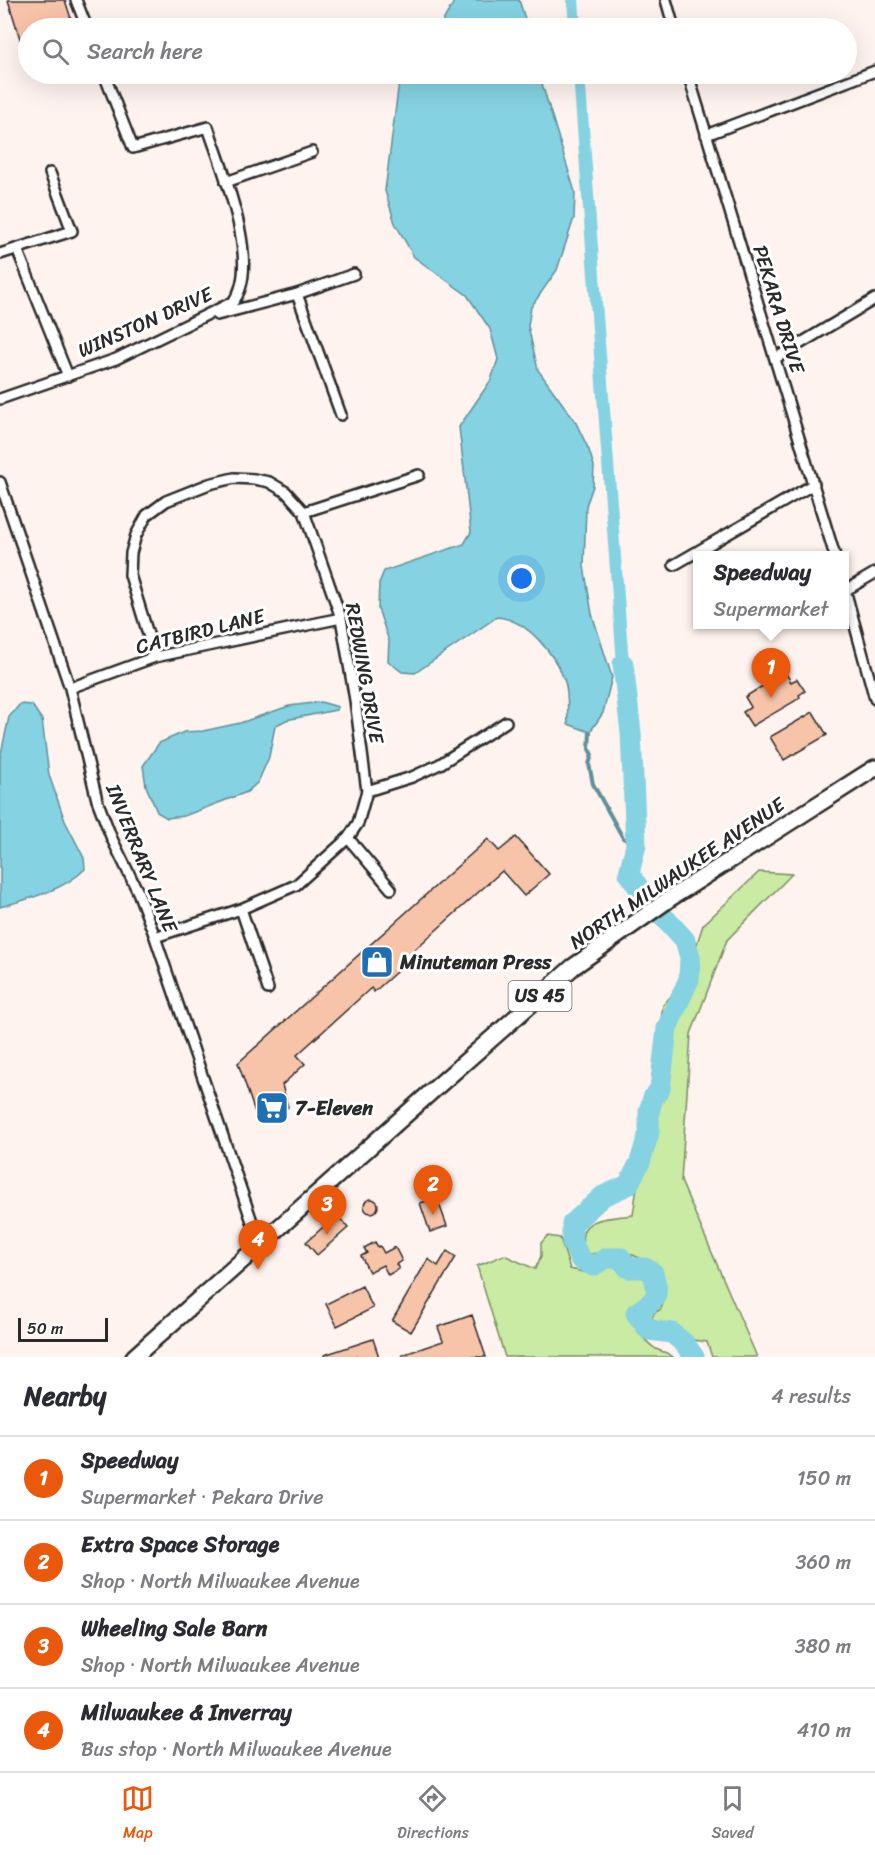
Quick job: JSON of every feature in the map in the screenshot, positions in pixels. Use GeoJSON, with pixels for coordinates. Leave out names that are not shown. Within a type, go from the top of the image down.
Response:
{"type":"FeatureCollection","features":[{"type":"Feature","properties":{"kind":"main road","name":"NORTH MILWAUKEE AVENUE"},"geometry":{"type":"LineString","coordinates":[[134,1357],[573,967],[672,897],[875,768]]}},
{"type":"Feature","properties":{"kind":"street"},"geometry":{"type":"LineString","coordinates":[[76,0],[83,18]]}},
{"type":"Feature","properties":{"kind":"street"},"geometry":{"type":"LineString","coordinates":[[666,0],[671,18]]}},
{"type":"Feature","properties":{"kind":"street"},"geometry":{"type":"LineString","coordinates":[[857,78],[875,71]]}},
{"type":"Feature","properties":{"kind":"street","name":"WINSTON DRIVE"},"geometry":{"type":"LineString","coordinates":[[0,399],[116,359],[233,302],[240,294],[243,278],[238,216],[208,127],[133,148],[108,84]]}},
{"type":"Feature","properties":{"kind":"street","name":"PEKARA DRIVE"},"geometry":{"type":"LineString","coordinates":[[691,84],[834,551]]}},
{"type":"Feature","properties":{"kind":"street"},"geometry":{"type":"LineString","coordinates":[[706,135],[841,84]]}},
{"type":"Feature","properties":{"kind":"street"},"geometry":{"type":"LineString","coordinates":[[226,182],[312,152]]}},
{"type":"Feature","properties":{"kind":"street"},"geometry":{"type":"LineString","coordinates":[[0,254],[72,231],[50,173]]}},
{"type":"Feature","properties":{"kind":"street"},"geometry":{"type":"LineString","coordinates":[[17,249],[68,376]]}},
{"type":"Feature","properties":{"kind":"street"},"geometry":{"type":"LineString","coordinates":[[197,320],[297,294],[354,274]]}},
{"type":"Feature","properties":{"kind":"street"},"geometry":{"type":"LineString","coordinates":[[297,294],[341,416]]}},
{"type":"Feature","properties":{"kind":"street"},"geometry":{"type":"LineString","coordinates":[[776,358],[875,299]]}},
{"type":"Feature","properties":{"kind":"street"},"geometry":{"type":"LineString","coordinates":[[304,512],[419,475]]}},
{"type":"Feature","properties":{"kind":"street","name":"REDWING DRIVE"},"geometry":{"type":"LineString","coordinates":[[155,657],[130,575],[131,553],[136,535],[147,515],[166,501],[209,484],[234,478],[269,482],[286,492],[304,512],[340,618],[355,700],[367,791],[358,823],[348,838],[296,885],[241,909],[155,937]]}},
{"type":"Feature","properties":{"kind":"street","name":"INVERRARY LANE"},"geometry":{"type":"LineString","coordinates":[[0,482],[70,688],[97,800],[112,839],[138,892],[155,937],[260,1245]]}},
{"type":"Feature","properties":{"kind":"street"},"geometry":{"type":"LineString","coordinates":[[698,551],[814,484]]}},
{"type":"Feature","properties":{"kind":"street"},"geometry":{"type":"LineString","coordinates":[[674,565],[693,554]]}},
{"type":"Feature","properties":{"kind":"street"},"geometry":{"type":"LineString","coordinates":[[849,586],[875,573]]}},
{"type":"Feature","properties":{"kind":"street"},"geometry":{"type":"LineString","coordinates":[[849,603],[875,699]]}},
{"type":"Feature","properties":{"kind":"street","name":"CATBIRD LANE"},"geometry":{"type":"LineString","coordinates":[[70,688],[155,657],[340,618]]}},
{"type":"Feature","properties":{"kind":"street"},"geometry":{"type":"LineString","coordinates":[[367,791],[412,777],[440,764],[506,722]]}},
{"type":"Feature","properties":{"kind":"street"},"geometry":{"type":"LineString","coordinates":[[348,838],[391,889]]}},
{"type":"Feature","properties":{"kind":"street"},"geometry":{"type":"LineString","coordinates":[[241,909],[268,989]]}},
{"type":"Feature","properties":{"kind":"green space"},"geometry":{"type":"Polygon","coordinates":[[[759,872],[792,874],[727,940],[691,1034],[681,1181],[757,1357],[712,1357],[707,1342],[693,1340],[673,1326],[652,1318],[654,1313],[661,1309],[665,1295],[663,1281],[656,1270],[627,1253],[613,1251],[587,1254],[583,1233],[587,1226],[594,1222],[633,1215],[663,1005],[685,980],[703,925],[759,872]]]}},
{"type":"Feature","properties":{"kind":"green space"},"geometry":{"type":"Polygon","coordinates":[[[547,1236],[560,1238],[570,1269],[592,1274],[609,1266],[646,1279],[650,1286],[647,1299],[631,1309],[632,1320],[647,1341],[656,1349],[673,1357],[505,1357],[477,1266],[504,1255],[535,1269],[541,1256],[541,1243],[547,1236]]]}},
{"type":"Feature","properties":{"kind":"water"},"geometry":{"type":"Polygon","coordinates":[[[455,0],[519,0],[525,18],[445,18],[455,0]]]}},
{"type":"Feature","properties":{"kind":"water"},"geometry":{"type":"Polygon","coordinates":[[[399,84],[542,84],[575,192],[574,218],[557,270],[531,307],[528,326],[538,370],[575,421],[594,466],[593,486],[586,506],[584,566],[592,614],[612,677],[603,713],[590,732],[568,724],[565,682],[555,660],[530,632],[508,620],[497,617],[415,673],[402,672],[388,661],[389,641],[378,609],[379,583],[384,571],[464,544],[471,532],[459,427],[491,380],[498,359],[490,329],[467,295],[414,257],[395,223],[385,191],[399,84]]]}},
{"type":"Feature","properties":{"kind":"water"},"geometry":{"type":"Polygon","coordinates":[[[321,702],[338,707],[336,710],[286,720],[275,726],[269,757],[258,782],[247,792],[184,816],[167,818],[157,812],[146,786],[143,766],[159,743],[184,732],[203,731],[240,723],[289,706],[321,702]]]}},
{"type":"Feature","properties":{"kind":"water"},"geometry":{"type":"Polygon","coordinates":[[[20,704],[32,705],[42,720],[49,775],[65,821],[84,858],[85,869],[57,888],[0,907],[0,758],[9,717],[20,704]]]}},
{"type":"Feature","properties":{"kind":"building"},"geometry":{"type":"Polygon","coordinates":[[[8,0],[65,0],[71,18],[18,18],[18,32],[8,0]]]}},
{"type":"Feature","properties":{"kind":"building"},"geometry":{"type":"Polygon","coordinates":[[[785,672],[791,682],[797,679],[805,691],[795,701],[752,726],[743,712],[751,707],[745,697],[785,672]]]}},
{"type":"Feature","properties":{"kind":"building"},"geometry":{"type":"Polygon","coordinates":[[[813,712],[827,735],[784,760],[770,737],[813,712]]]}},
{"type":"Feature","properties":{"kind":"building"},"geometry":{"type":"Polygon","coordinates":[[[516,837],[549,874],[524,896],[502,871],[412,952],[415,955],[374,992],[371,988],[297,1055],[305,1064],[282,1085],[288,1107],[257,1118],[238,1063],[488,839],[499,851],[516,837]]]}},
{"type":"Feature","properties":{"kind":"building"},"geometry":{"type":"Polygon","coordinates":[[[437,1198],[447,1226],[430,1232],[420,1203],[437,1198]]]}},
{"type":"Feature","properties":{"kind":"building"},"geometry":{"type":"Polygon","coordinates":[[[368,1199],[374,1199],[378,1206],[374,1213],[368,1213],[364,1209],[364,1203],[368,1199]]]}},
{"type":"Feature","properties":{"kind":"building"},"geometry":{"type":"Polygon","coordinates":[[[337,1215],[348,1228],[317,1255],[306,1242],[337,1215]]]}},
{"type":"Feature","properties":{"kind":"building"},"geometry":{"type":"Polygon","coordinates":[[[375,1242],[384,1253],[395,1247],[402,1261],[396,1264],[399,1269],[388,1275],[383,1265],[369,1272],[361,1256],[367,1253],[364,1248],[375,1242]]]}},
{"type":"Feature","properties":{"kind":"building"},"geometry":{"type":"Polygon","coordinates":[[[447,1251],[456,1257],[411,1332],[392,1321],[428,1259],[438,1266],[447,1251]]]}},
{"type":"Feature","properties":{"kind":"building"},"geometry":{"type":"Polygon","coordinates":[[[362,1286],[373,1308],[337,1326],[326,1304],[362,1286]]]}},
{"type":"Feature","properties":{"kind":"building"},"geometry":{"type":"Polygon","coordinates":[[[472,1315],[486,1357],[402,1357],[402,1355],[443,1341],[438,1327],[472,1315]]]}},
{"type":"Feature","properties":{"kind":"building"},"geometry":{"type":"Polygon","coordinates":[[[373,1339],[379,1357],[324,1357],[324,1355],[373,1339]]]}},
{"type":"Feature","properties":{"kind":"waterway"},"geometry":{"type":"LineString","coordinates":[[573,0],[574,18]]}},
{"type":"Feature","properties":{"kind":"waterway"},"geometry":{"type":"LineString","coordinates":[[580,84],[623,664]]}},
{"type":"Feature","properties":{"kind":"waterway"},"geometry":{"type":"LineString","coordinates":[[623,664],[631,733],[636,845],[629,873],[642,893],[685,940],[690,957],[689,979],[667,1028],[660,1089],[653,1098],[649,1111],[649,1132],[640,1162],[628,1185],[603,1196],[572,1224],[572,1242],[580,1259],[593,1266],[607,1258],[621,1258],[628,1268],[645,1268],[653,1273],[655,1297],[636,1313],[649,1330],[672,1333],[685,1344],[694,1357]]}},
{"type":"Feature","properties":{"kind":"waterway"},"geometry":{"type":"LineString","coordinates":[[590,732],[589,749],[592,755],[589,764],[593,784],[623,838],[636,845]]}},
{"type":"Feature","properties":{"kind":"place","name":"Speedway"},"geometry":{"type":"Point","coordinates":[771,698]}},
{"type":"Feature","properties":{"kind":"place","name":"Minuteman Press"},"geometry":{"type":"Point","coordinates":[377,962]}},
{"type":"Feature","properties":{"kind":"place","name":"7-Eleven"},"geometry":{"type":"Point","coordinates":[272,1108]}},
{"type":"Feature","properties":{"kind":"place","name":"Extra Space Storage"},"geometry":{"type":"Point","coordinates":[433,1215]}},
{"type":"Feature","properties":{"kind":"place","name":"Wheeling Sale Barn"},"geometry":{"type":"Point","coordinates":[327,1235]}},
{"type":"Feature","properties":{"kind":"place","name":"Milwaukee & Inverray"},"geometry":{"type":"Point","coordinates":[258,1270]}}]}
